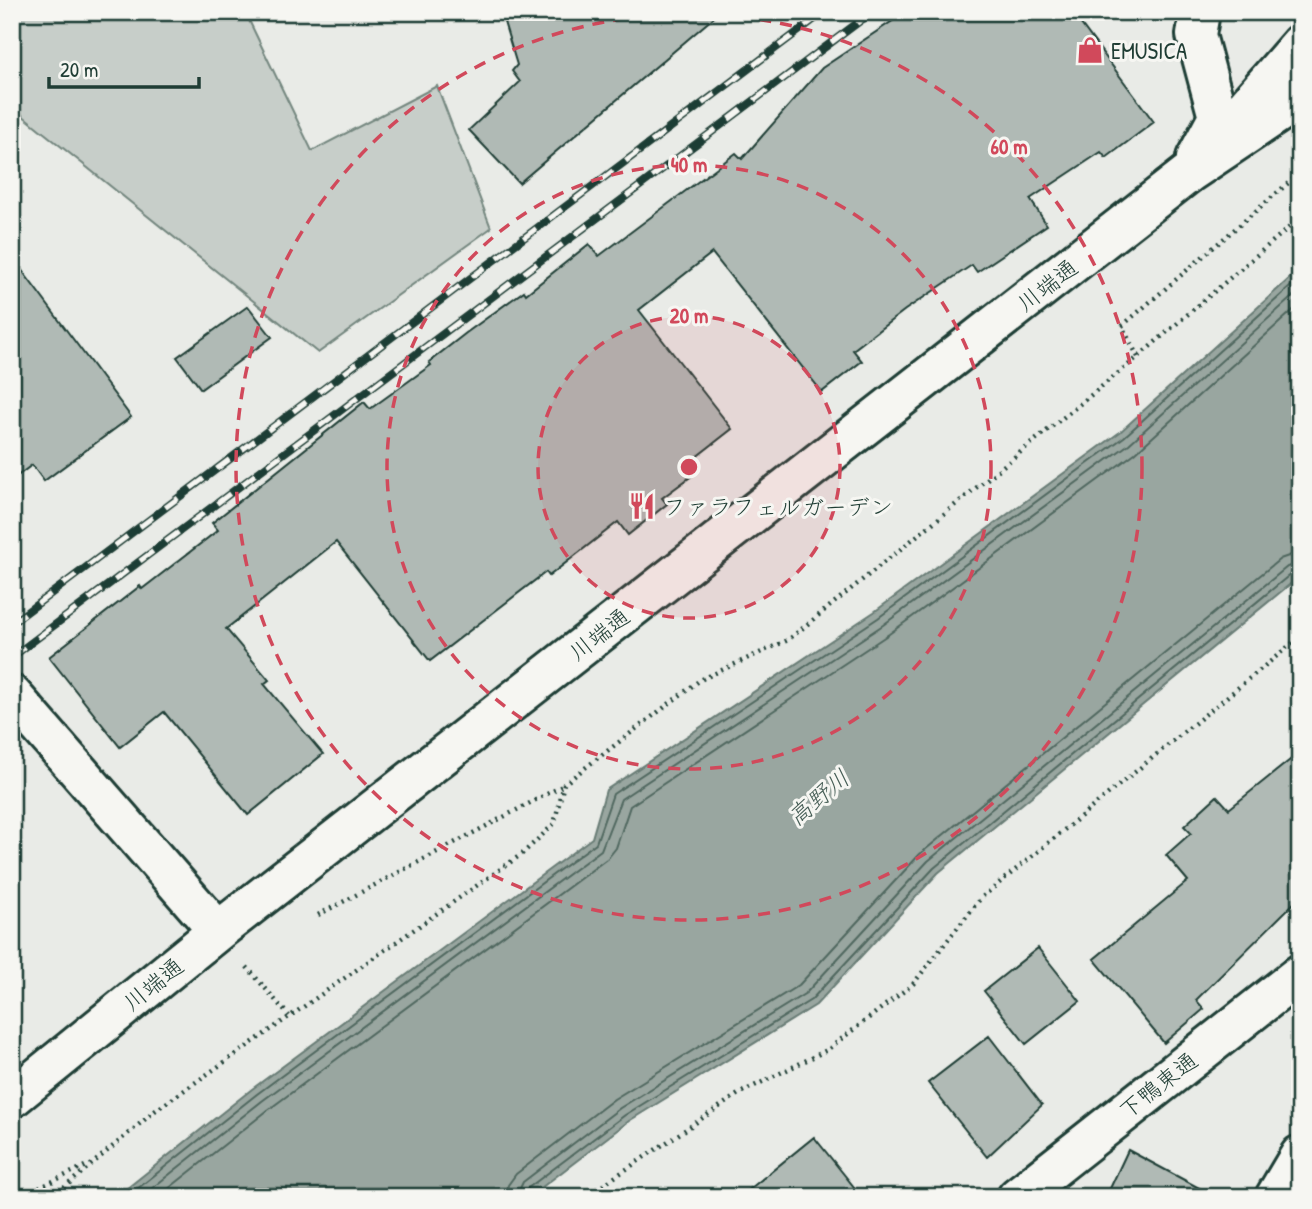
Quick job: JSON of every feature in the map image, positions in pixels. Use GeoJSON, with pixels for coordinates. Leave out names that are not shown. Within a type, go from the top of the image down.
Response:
{"type":"FeatureCollection","features":[{"type":"Feature","properties":{"kind":"street"},"geometry":{"type":"LineString","coordinates":[[1189,173],[1218,117],[1196,35],[1200,12]]}},
{"type":"Feature","properties":{"kind":"street","name":"川端通"},"geometry":{"type":"LineString","coordinates":[[1189,173],[1300,44]]}},
{"type":"Feature","properties":{"kind":"street","name":"川端通"},"geometry":{"type":"LineString","coordinates":[[12,1098],[218,931],[1189,173],[1283,110],[1300,92]]}},
{"type":"Feature","properties":{"kind":"street"},"geometry":{"type":"LineString","coordinates":[[12,695],[218,931]]}},
{"type":"Feature","properties":{"kind":"street","name":"下鴨東通"},"geometry":{"type":"LineString","coordinates":[[1017,1197],[1300,974]]}},
{"type":"Feature","properties":{"kind":"street"},"geometry":{"type":"LineString","coordinates":[[1275,1197],[1300,1156]]}},
{"type":"Feature","properties":{"kind":"path"},"geometry":{"type":"LineString","coordinates":[[1138,357],[1122,326],[1300,173]]}},
{"type":"Feature","properties":{"kind":"path"},"geometry":{"type":"LineString","coordinates":[[317,915],[564,784],[700,680],[788,640],[1138,357],[1300,218]]}},
{"type":"Feature","properties":{"kind":"path"},"geometry":{"type":"LineString","coordinates":[[585,1197],[740,1093],[827,1050],[913,984],[981,898],[1300,636]]}},
{"type":"Feature","properties":{"kind":"path"},"geometry":{"type":"LineString","coordinates":[[53,1197],[156,1110],[522,854],[554,824],[564,784]]}},
{"type":"Feature","properties":{"kind":"path"},"geometry":{"type":"LineString","coordinates":[[218,931],[289,1016]]}},
{"type":"Feature","properties":{"kind":"path"},"geometry":{"type":"LineString","coordinates":[[20,1197],[96,1161]]}},
{"type":"Feature","properties":{"kind":"shaded area"},"geometry":{"type":"Polygon","coordinates":[[[12,12],[245,12],[312,151],[437,86],[491,228],[318,353],[12,107],[12,12]]]}},
{"type":"Feature","properties":{"kind":"water","name":"高野川"},"geometry":{"type":"Polygon","coordinates":[[[1300,269],[1300,576],[938,873],[816,1005],[629,1121],[529,1197],[116,1197],[252,1089],[592,838],[606,790],[874,612],[1120,432],[1300,269]]]}},
{"type":"Feature","properties":{"kind":"building"},"geometry":{"type":"Polygon","coordinates":[[[501,12],[720,12],[519,183],[469,130],[520,82],[512,71],[517,65],[501,12]]]}},
{"type":"Feature","properties":{"kind":"building"},"geometry":{"type":"Polygon","coordinates":[[[906,12],[1072,12],[1154,122],[1106,158],[1101,152],[1030,199],[1047,225],[977,272],[972,265],[905,310],[853,350],[862,361],[822,392],[712,253],[639,310],[732,429],[686,465],[693,475],[662,498],[667,504],[628,535],[618,522],[549,576],[546,572],[430,661],[336,542],[226,629],[269,680],[264,684],[323,754],[248,815],[164,712],[120,747],[49,657],[218,530],[212,523],[364,402],[370,409],[431,365],[429,362],[466,333],[524,291],[526,294],[589,244],[599,256],[736,153],[742,159],[822,68],[906,12]]]}},
{"type":"Feature","properties":{"kind":"building"},"geometry":{"type":"Polygon","coordinates":[[[12,257],[131,417],[44,481],[32,465],[12,480],[12,257]]]}},
{"type":"Feature","properties":{"kind":"building"},"geometry":{"type":"Polygon","coordinates":[[[248,306],[272,337],[201,389],[177,357],[248,306]]]}},
{"type":"Feature","properties":{"kind":"building"},"geometry":{"type":"Polygon","coordinates":[[[1300,752],[1300,897],[1196,1000],[1204,1009],[1164,1043],[1094,959],[1188,881],[1166,855],[1191,833],[1184,826],[1217,796],[1229,809],[1300,752]]]}},
{"type":"Feature","properties":{"kind":"building"},"geometry":{"type":"Polygon","coordinates":[[[1038,948],[1080,1001],[1026,1044],[984,991],[1038,948]]]}},
{"type":"Feature","properties":{"kind":"building"},"geometry":{"type":"Polygon","coordinates":[[[989,1036],[1042,1105],[987,1157],[928,1083],[989,1036]]]}},
{"type":"Feature","properties":{"kind":"building"},"geometry":{"type":"Polygon","coordinates":[[[814,1137],[862,1197],[740,1197],[814,1137]]]}},
{"type":"Feature","properties":{"kind":"building"},"geometry":{"type":"Polygon","coordinates":[[[1128,1150],[1216,1197],[1106,1197],[1128,1150]]]}},
{"type":"Feature","properties":{"kind":"railway"},"geometry":{"type":"LineString","coordinates":[[12,623],[824,12]]}},
{"type":"Feature","properties":{"kind":"railway"},"geometry":{"type":"LineString","coordinates":[[12,657],[872,12]]}},
{"type":"Feature","properties":{"kind":"place","name":"EMUSICA"},"geometry":{"type":"Point","coordinates":[1090,50]}},
{"type":"Feature","properties":{"kind":"place","name":"ファラフェルガーデン"},"geometry":{"type":"Point","coordinates":[642,506]}}]}
